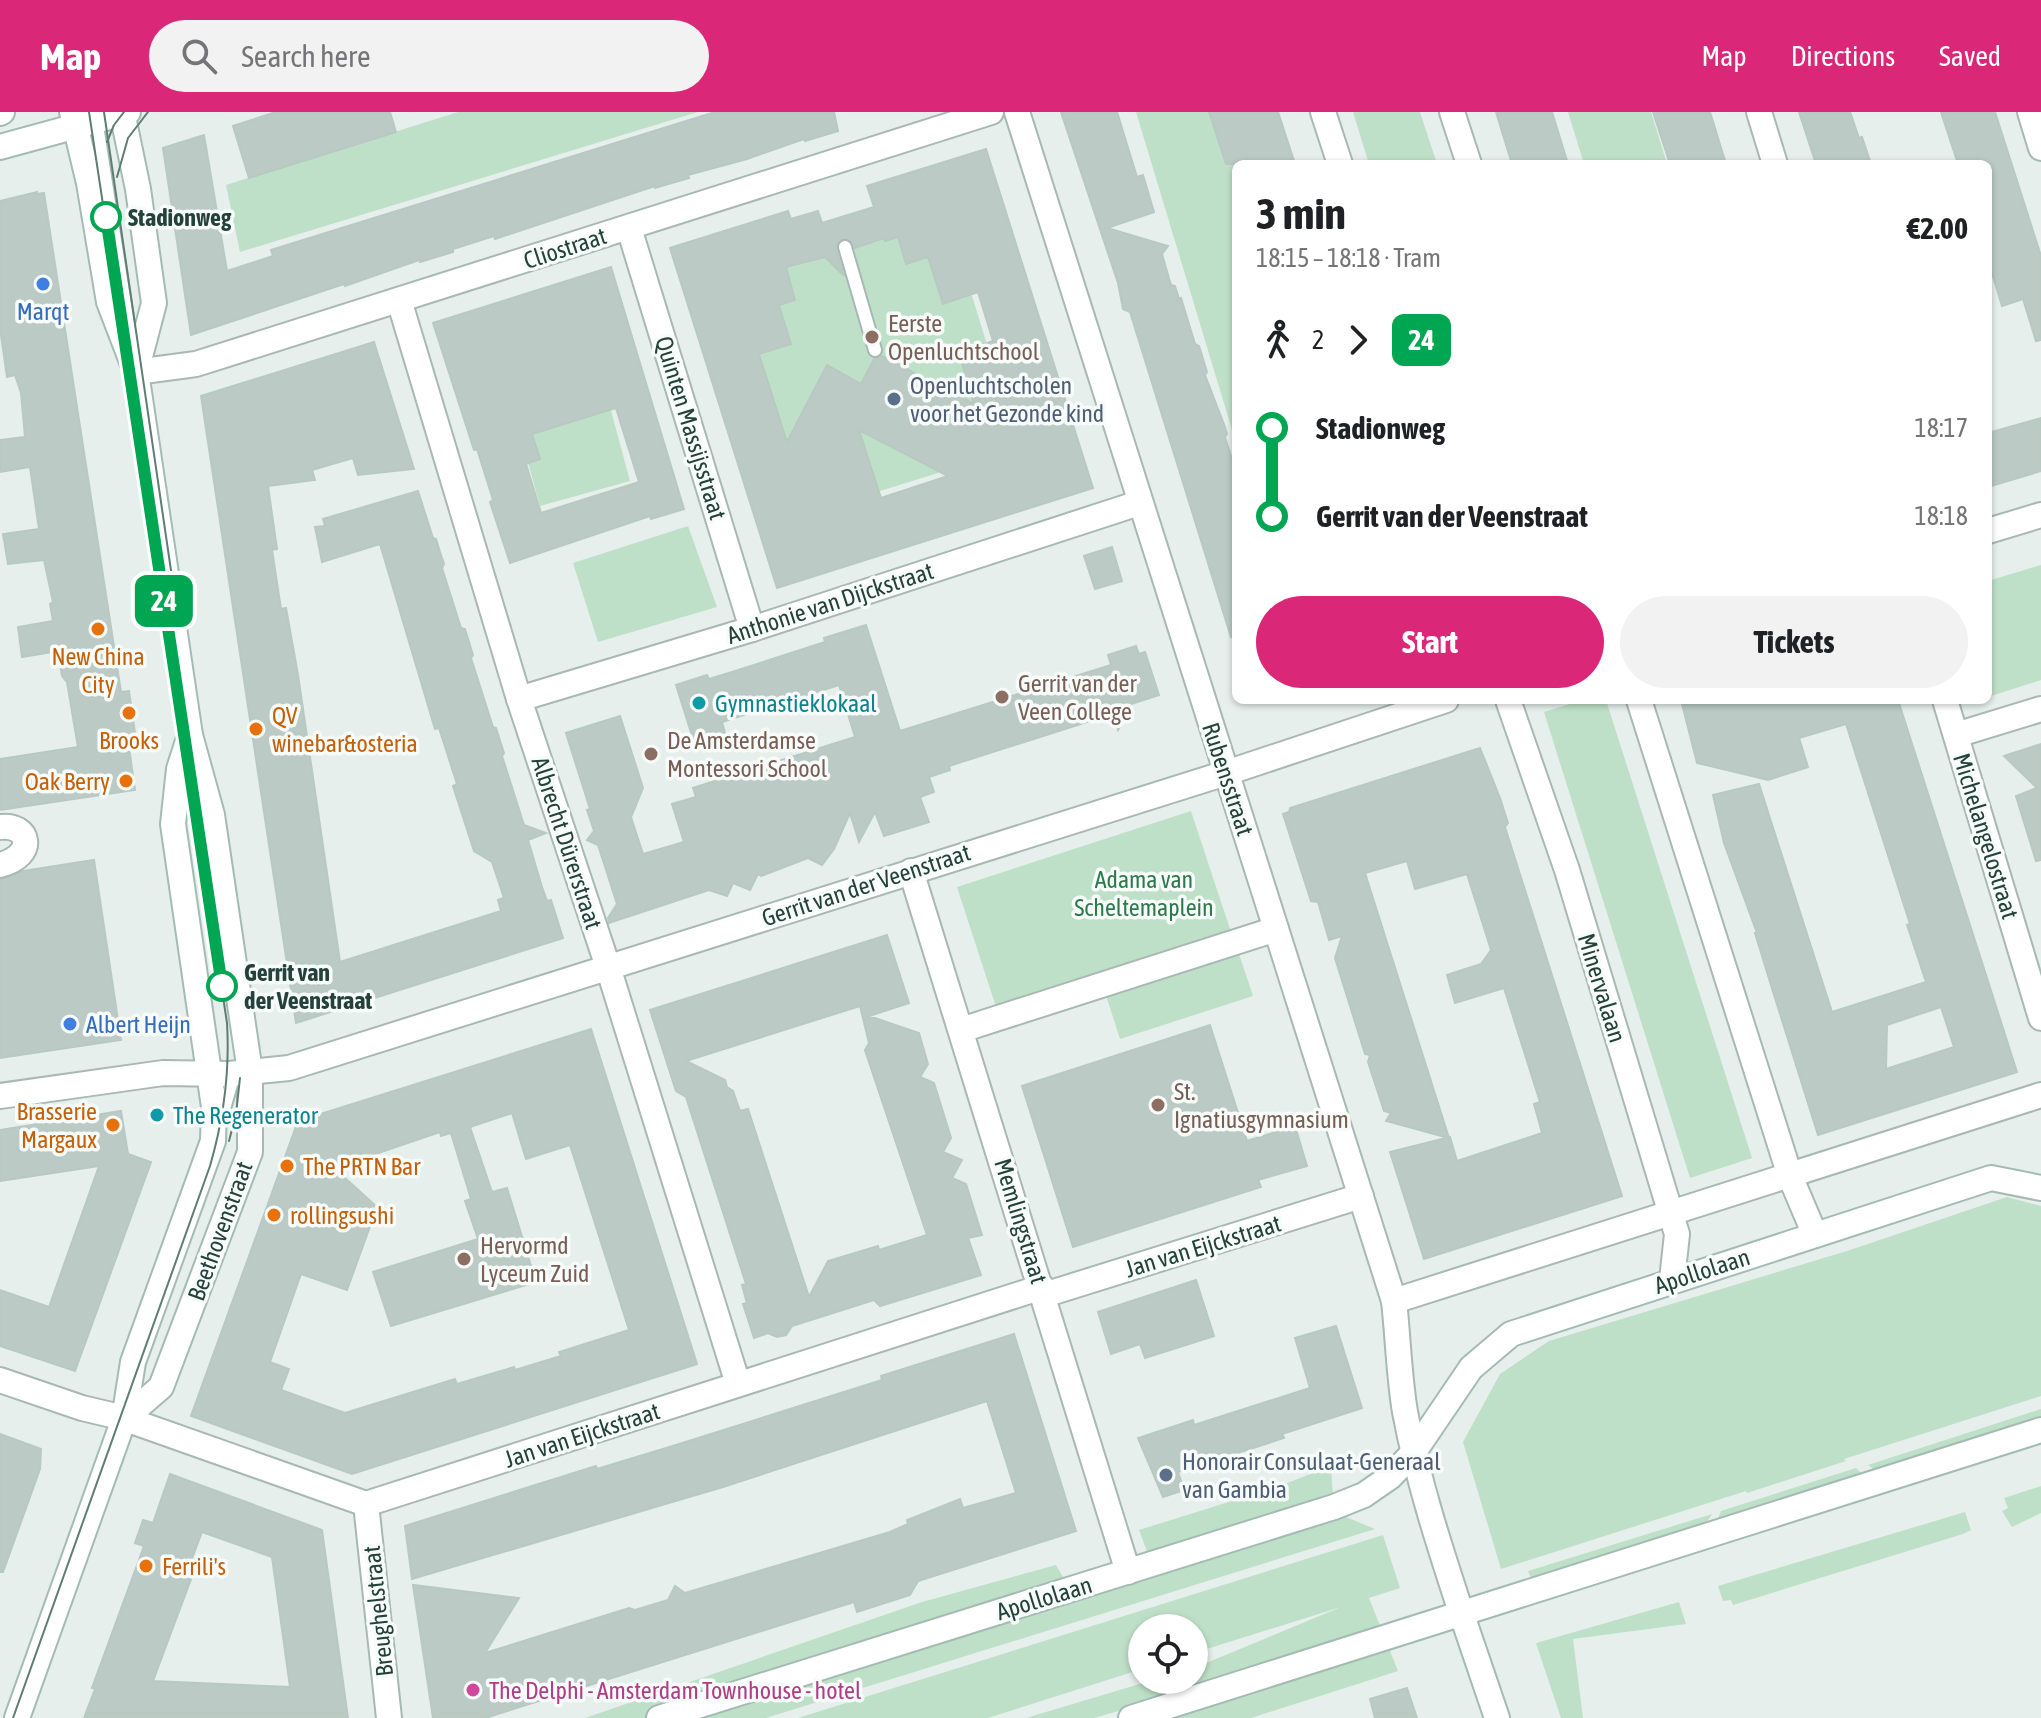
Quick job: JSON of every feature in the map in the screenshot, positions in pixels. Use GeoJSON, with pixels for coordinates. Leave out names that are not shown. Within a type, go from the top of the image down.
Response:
{"type":"FeatureCollection","features":[{"type":"Feature","properties":{"kind":"street"},"geometry":{"type":"LineString","coordinates":[[0,147],[85,117],[124,112]]}},
{"type":"Feature","properties":{"kind":"street","name":"Beethovenstraat"},"geometry":{"type":"LineString","coordinates":[[124,112],[154,303],[136,372]]}},
{"type":"Feature","properties":{"kind":"street","name":"Cliostraat"},"geometry":{"type":"LineString","coordinates":[[136,372],[196,364],[991,112]]}},
{"type":"Feature","properties":{"kind":"street","name":"Rubensstraat"},"geometry":{"type":"LineString","coordinates":[[1017,112],[1394,1301],[1405,1408],[1414,1452]]}},
{"type":"Feature","properties":{"kind":"street"},"geometry":{"type":"LineString","coordinates":[[1323,112],[1339,160]]}},
{"type":"Feature","properties":{"kind":"street"},"geometry":{"type":"LineString","coordinates":[[1452,112],[1468,160]]}},
{"type":"Feature","properties":{"kind":"street"},"geometry":{"type":"LineString","coordinates":[[1759,112],[1774,160]]}},
{"type":"Feature","properties":{"kind":"street"},"geometry":{"type":"LineString","coordinates":[[2030,112],[2041,148]]}},
{"type":"Feature","properties":{"kind":"street","name":"Beethovenstraat"},"geometry":{"type":"LineString","coordinates":[[85,117],[89,183],[109,302],[136,372],[190,735],[212,815],[242,1022],[242,1073],[250,1152],[161,1387],[124,1419]]}},
{"type":"Feature","properties":{"kind":"street","name":"Quinten Massijsstraat"},"geometry":{"type":"LineString","coordinates":[[629,228],[752,629]]}},
{"type":"Feature","properties":{"kind":"street","name":"Albrecht Dürerstraat"},"geometry":{"type":"LineString","coordinates":[[399,300],[519,699],[608,967],[738,1384]]}},
{"type":"Feature","properties":{"kind":"street","name":"Anthonie van Dijckstraat"},"geometry":{"type":"LineString","coordinates":[[519,699],[752,629],[1139,503]]}},
{"type":"Feature","properties":{"kind":"street"},"geometry":{"type":"LineString","coordinates":[[1992,530],[2041,515]]}},
{"type":"Feature","properties":{"kind":"street","name":"Gerrit van der Veenstraat"},"geometry":{"type":"LineString","coordinates":[[0,1096],[163,1073],[242,1073],[289,1068],[1226,773],[1434,704]]}},
{"type":"Feature","properties":{"kind":"street","name":"Minervalaan"},"geometry":{"type":"LineString","coordinates":[[1509,704],[1567,870],[1677,1234],[1672,1280]]}},
{"type":"Feature","properties":{"kind":"street"},"geometry":{"type":"LineString","coordinates":[[1640,704],[1790,1176],[1815,1235]]}},
{"type":"Feature","properties":{"kind":"street","name":"Michelangelostraat"},"geometry":{"type":"LineString","coordinates":[[1946,704],[2034,972],[2041,1018]]}},
{"type":"Feature","properties":{"kind":"street"},"geometry":{"type":"LineString","coordinates":[[1956,735],[2041,709]]}},
{"type":"Feature","properties":{"kind":"street","name":"Beethovenstraat"},"geometry":{"type":"LineString","coordinates":[[17,1718],[124,1419],[133,1362],[213,1141],[214,1107],[173,824],[179,769],[190,735]]}},
{"type":"Feature","properties":{"kind":"street"},"geometry":{"type":"LineString","coordinates":[[0,827],[9,826],[19,831],[24,843],[24,852],[18,859],[0,865]]}},
{"type":"Feature","properties":{"kind":"street","name":"Memlingstraat"},"geometry":{"type":"LineString","coordinates":[[911,871],[1128,1572]]}},
{"type":"Feature","properties":{"kind":"street"},"geometry":{"type":"LineString","coordinates":[[961,1030],[1276,929]]}},
{"type":"Feature","properties":{"kind":"street"},"geometry":{"type":"LineString","coordinates":[[1394,1301],[2041,1095]]}},
{"type":"Feature","properties":{"kind":"street","name":"Apollolaan"},"geometry":{"type":"LineString","coordinates":[[659,1718],[1364,1495],[1390,1477],[1414,1452],[1471,1368],[1511,1334],[1991,1178],[2041,1188]]}},
{"type":"Feature","properties":{"kind":"street","name":"Jan van Eijckstraat"},"geometry":{"type":"LineString","coordinates":[[366,1504],[738,1384],[1361,1196]]}},
{"type":"Feature","properties":{"kind":"street"},"geometry":{"type":"LineString","coordinates":[[0,1380],[124,1419],[366,1504]]}},
{"type":"Feature","properties":{"kind":"street"},"geometry":{"type":"LineString","coordinates":[[1131,1718],[2041,1430]]}},
{"type":"Feature","properties":{"kind":"street"},"geometry":{"type":"LineString","coordinates":[[1414,1452],[1427,1504],[1497,1718]]}},
{"type":"Feature","properties":{"kind":"street","name":"Breughelstraat"},"geometry":{"type":"LineString","coordinates":[[366,1504],[389,1718]]}},
{"type":"Feature","properties":{"kind":"lane"},"geometry":{"type":"LineString","coordinates":[[845,247],[875,350]]}},
{"type":"Feature","properties":{"kind":"lane","name":"Beethovenstraat"},"geometry":{"type":"LineString","coordinates":[[213,1141],[242,1073]]}},
{"type":"Feature","properties":{"kind":"green space"},"geometry":{"type":"Polygon","coordinates":[[[458,112],[698,112],[240,252],[226,185],[458,112]]]}},
{"type":"Feature","properties":{"kind":"green space"},"geometry":{"type":"Polygon","coordinates":[[[1136,112],[1224,112],[1235,160],[1232,160],[1232,430],[1136,112]]]}},
{"type":"Feature","properties":{"kind":"green space"},"geometry":{"type":"Polygon","coordinates":[[[1353,112],[1420,112],[1436,160],[1368,160],[1353,112]]]}},
{"type":"Feature","properties":{"kind":"green space"},"geometry":{"type":"Polygon","coordinates":[[[1568,112],[1651,112],[1666,160],[1583,160],[1568,112]]]}},
{"type":"Feature","properties":{"kind":"green space"},"geometry":{"type":"Polygon","coordinates":[[[947,215],[1019,448],[809,513],[737,280],[947,215]]]}},
{"type":"Feature","properties":{"kind":"green space"},"geometry":{"type":"Polygon","coordinates":[[[496,347],[606,392],[630,481],[540,506],[496,347]]]}},
{"type":"Feature","properties":{"kind":"green space"},"geometry":{"type":"Polygon","coordinates":[[[688,526],[717,607],[598,642],[573,563],[688,526]]]}},
{"type":"Feature","properties":{"kind":"green space"},"geometry":{"type":"Polygon","coordinates":[[[2041,565],[2041,680],[1992,696],[1992,580],[2041,565]]]}},
{"type":"Feature","properties":{"kind":"green space"},"geometry":{"type":"Polygon","coordinates":[[[1570,704],[1607,704],[1752,1158],[1690,1178],[1544,712],[1570,704]]]}},
{"type":"Feature","properties":{"kind":"green space","name":"Adama van Scheltemaplein"},"geometry":{"type":"Polygon","coordinates":[[[1191,811],[1231,932],[996,1007],[957,887],[1191,811]]]}},
{"type":"Feature","properties":{"kind":"green space"},"geometry":{"type":"Polygon","coordinates":[[[1236,945],[1253,996],[1120,1039],[1104,989],[1236,945]]]}},
{"type":"Feature","properties":{"kind":"green space"},"geometry":{"type":"Polygon","coordinates":[[[2007,1197],[2041,1206],[2041,1396],[1747,1493],[1501,1569],[1463,1442],[1500,1374],[1549,1341],[1847,1251],[2007,1197]]]}},
{"type":"Feature","properties":{"kind":"green space"},"geometry":{"type":"Polygon","coordinates":[[[2041,1409],[2041,1420],[1877,1472],[1868,1465],[2041,1409]]]}},
{"type":"Feature","properties":{"kind":"green space"},"geometry":{"type":"Polygon","coordinates":[[[1331,1466],[1334,1512],[1375,1529],[766,1718],[585,1718],[922,1602],[1056,1565],[1072,1592],[1152,1565],[1139,1530],[1277,1487],[1331,1466]]]}},
{"type":"Feature","properties":{"kind":"green space"},"geometry":{"type":"Polygon","coordinates":[[[1856,1468],[1863,1475],[1717,1521],[1721,1511],[1856,1468]]]}},
{"type":"Feature","properties":{"kind":"green space"},"geometry":{"type":"Polygon","coordinates":[[[2041,1486],[2041,1513],[2012,1527],[2002,1511],[2008,1508],[2004,1498],[2041,1486]]]}},
{"type":"Feature","properties":{"kind":"green space"},"geometry":{"type":"Polygon","coordinates":[[[1965,1512],[1971,1530],[1963,1534],[1733,1605],[1731,1600],[1723,1601],[1718,1586],[1965,1512]]]}},
{"type":"Feature","properties":{"kind":"green space"},"geometry":{"type":"Polygon","coordinates":[[[1712,1514],[1704,1526],[1532,1580],[1528,1571],[1712,1514]]]}},
{"type":"Feature","properties":{"kind":"green space"},"geometry":{"type":"Polygon","coordinates":[[[1383,1535],[1400,1588],[1369,1598],[1398,1671],[1251,1718],[1177,1718],[1167,1697],[1094,1718],[1026,1718],[1128,1687],[1128,1694],[1208,1694],[1208,1662],[1341,1607],[1208,1649],[1208,1614],[1130,1614],[1383,1535]]]}},
{"type":"Feature","properties":{"kind":"green space"},"geometry":{"type":"Polygon","coordinates":[[[1679,1602],[1686,1624],[1573,1639],[1583,1718],[1561,1718],[1536,1643],[1679,1602]]]}},
{"type":"Feature","properties":{"kind":"green space"},"geometry":{"type":"Polygon","coordinates":[[[1128,1615],[1128,1673],[988,1718],[798,1718],[1128,1615]]]}},
{"type":"Feature","properties":{"kind":"building"},"geometry":{"type":"Polygon","coordinates":[[[276,112],[390,112],[396,132],[249,178],[233,126],[276,112]]]}},
{"type":"Feature","properties":{"kind":"building"},"geometry":{"type":"Polygon","coordinates":[[[715,112],[834,112],[838,131],[688,175],[689,178],[655,186],[495,239],[494,236],[453,249],[453,252],[419,260],[191,335],[163,148],[204,135],[227,271],[273,256],[271,250],[715,112]]]}},
{"type":"Feature","properties":{"kind":"building"},"geometry":{"type":"Polygon","coordinates":[[[1061,112],[1117,112],[1137,177],[1143,175],[1154,212],[1107,228],[1168,246],[1162,254],[1171,285],[1175,286],[1181,298],[1195,344],[1199,346],[1232,459],[1232,637],[1130,312],[1123,309],[1118,283],[1061,112]]]}},
{"type":"Feature","properties":{"kind":"building"},"geometry":{"type":"Polygon","coordinates":[[[1209,112],[1278,112],[1294,160],[1232,160],[1232,164],[1226,164],[1209,112]]]}},
{"type":"Feature","properties":{"kind":"building"},"geometry":{"type":"Polygon","coordinates":[[[1496,112],[1552,112],[1567,160],[1511,160],[1496,112]]]}},
{"type":"Feature","properties":{"kind":"building"},"geometry":{"type":"Polygon","coordinates":[[[1653,112],[1710,112],[1725,160],[1669,160],[1653,112]]]}},
{"type":"Feature","properties":{"kind":"building"},"geometry":{"type":"Polygon","coordinates":[[[1799,112],[1850,112],[1870,160],[1815,160],[1799,112]]]}},
{"type":"Feature","properties":{"kind":"building"},"geometry":{"type":"Polygon","coordinates":[[[1941,112],[1995,112],[2041,256],[2041,340],[2036,341],[2023,299],[2002,306],[1992,273],[1992,160],[1957,160],[1941,112]]]}},
{"type":"Feature","properties":{"kind":"building"},"geometry":{"type":"Polygon","coordinates":[[[986,149],[1093,488],[777,588],[670,248],[788,211],[791,219],[818,211],[822,223],[874,207],[867,186],[986,149]],[[898,237],[885,241],[884,238],[855,248],[848,239],[839,240],[836,249],[844,276],[825,257],[786,267],[795,300],[779,305],[791,344],[759,354],[787,442],[827,365],[861,384],[874,359],[882,356],[974,404],[959,353],[993,341],[978,292],[943,304],[928,257],[906,264],[898,237]],[[859,430],[881,498],[948,476],[859,430]]]}},
{"type":"Feature","properties":{"kind":"building"},"geometry":{"type":"Polygon","coordinates":[[[44,193],[121,692],[129,691],[135,733],[127,734],[135,790],[0,810],[0,759],[78,747],[67,682],[62,676],[58,651],[22,657],[18,627],[53,621],[50,604],[53,602],[44,560],[8,564],[3,534],[39,529],[30,467],[0,472],[0,440],[25,437],[21,393],[15,375],[7,377],[0,328],[0,201],[44,193]]]}},
{"type":"Feature","properties":{"kind":"building"},"geometry":{"type":"Polygon","coordinates":[[[611,267],[684,509],[651,519],[650,516],[510,563],[477,449],[474,450],[433,323],[611,267]],[[616,408],[532,434],[540,459],[526,464],[541,513],[639,482],[616,408]]]}},
{"type":"Feature","properties":{"kind":"building"},"geometry":{"type":"Polygon","coordinates":[[[374,342],[414,469],[358,475],[353,458],[312,470],[315,480],[268,486],[277,549],[272,550],[281,609],[286,608],[298,675],[340,962],[501,911],[498,900],[504,898],[492,862],[474,851],[453,786],[457,784],[439,728],[435,729],[380,544],[322,562],[315,527],[325,526],[323,519],[418,491],[444,564],[442,568],[461,628],[465,629],[473,655],[471,658],[504,753],[502,756],[524,825],[546,833],[528,840],[547,901],[551,900],[563,938],[296,1023],[201,396],[374,342]]]}},
{"type":"Feature","properties":{"kind":"building"},"geometry":{"type":"Polygon","coordinates":[[[2041,418],[2041,471],[1992,486],[1992,432],[2041,418]]]}},
{"type":"Feature","properties":{"kind":"building"},"geometry":{"type":"Polygon","coordinates":[[[1112,547],[1122,581],[1095,589],[1084,556],[1112,547]]]}},
{"type":"Feature","properties":{"kind":"building"},"geometry":{"type":"Polygon","coordinates":[[[866,625],[900,731],[1111,665],[1108,655],[1136,646],[1139,654],[1145,652],[1159,695],[1131,704],[1118,730],[1112,714],[949,766],[950,770],[929,777],[934,792],[920,797],[929,822],[884,836],[875,812],[859,842],[850,813],[834,849],[822,865],[808,858],[761,876],[758,874],[750,890],[733,883],[727,896],[709,890],[609,923],[608,918],[617,904],[598,845],[587,840],[594,831],[587,810],[590,809],[566,733],[620,716],[643,788],[631,817],[643,854],[684,842],[672,804],[696,797],[693,788],[855,737],[839,685],[722,722],[725,733],[694,742],[676,685],[707,675],[709,679],[732,672],[825,642],[824,638],[866,625]]]}},
{"type":"Feature","properties":{"kind":"building"},"geometry":{"type":"Polygon","coordinates":[[[1682,704],[1899,704],[2017,1072],[1818,1135],[1757,933],[1724,843],[1713,795],[1759,784],[1832,1012],[1926,982],[1846,724],[1799,738],[1808,767],[1768,780],[1697,763],[1682,704]],[[1941,1007],[1887,1025],[1886,1069],[1954,1047],[1941,1007]]]}},
{"type":"Feature","properties":{"kind":"building"},"geometry":{"type":"Polygon","coordinates":[[[2041,744],[2041,860],[2036,861],[2016,796],[2037,788],[2004,756],[2041,744]]]}},
{"type":"Feature","properties":{"kind":"building"},"geometry":{"type":"Polygon","coordinates":[[[1480,748],[1508,823],[1505,827],[1622,1196],[1424,1259],[1390,1152],[1448,1138],[1386,1121],[1391,1113],[1384,1111],[1368,1062],[1370,1055],[1365,1054],[1335,958],[1342,936],[1329,940],[1318,902],[1311,901],[1283,814],[1290,808],[1480,748]],[[1407,861],[1365,873],[1457,1161],[1542,1133],[1534,1104],[1540,1102],[1504,988],[1455,1003],[1447,975],[1481,964],[1491,950],[1467,874],[1415,889],[1407,861]]]}},
{"type":"Feature","properties":{"kind":"building"},"geometry":{"type":"Polygon","coordinates":[[[94,860],[121,1040],[0,1058],[0,880],[23,871],[94,860]]]}},
{"type":"Feature","properties":{"kind":"building"},"geometry":{"type":"Polygon","coordinates":[[[887,935],[909,1003],[869,1016],[919,1033],[928,1064],[920,1077],[934,1083],[951,1138],[943,1152],[962,1160],[952,1178],[966,1184],[982,1235],[968,1238],[981,1275],[880,1306],[874,1300],[792,1326],[786,1335],[777,1337],[768,1333],[754,1338],[743,1304],[747,1303],[742,1285],[746,1284],[686,1097],[676,1091],[650,1010],[887,935]],[[860,1006],[686,1061],[725,1080],[727,1087],[733,1091],[740,1111],[748,1109],[809,1297],[828,1261],[927,1235],[865,1050],[869,1043],[860,1006]]]}},
{"type":"Feature","properties":{"kind":"building"},"geometry":{"type":"Polygon","coordinates":[[[1210,1025],[1247,1141],[1295,1126],[1307,1166],[1258,1180],[1261,1187],[1073,1247],[1022,1086],[1210,1025]]]}},
{"type":"Feature","properties":{"kind":"building"},"geometry":{"type":"Polygon","coordinates":[[[591,1029],[697,1364],[352,1474],[191,1416],[298,1121],[591,1029]],[[512,1113],[470,1127],[492,1192],[507,1188],[536,1282],[391,1326],[373,1272],[478,1239],[465,1201],[471,1199],[451,1133],[441,1136],[440,1132],[334,1168],[377,1207],[347,1290],[301,1274],[270,1362],[289,1369],[281,1390],[345,1413],[455,1379],[457,1384],[514,1367],[515,1370],[561,1356],[559,1352],[629,1330],[570,1145],[526,1159],[512,1113]]]}},
{"type":"Feature","properties":{"kind":"building"},"geometry":{"type":"Polygon","coordinates":[[[121,1111],[128,1154],[151,1162],[75,1371],[0,1346],[0,1290],[49,1307],[99,1166],[0,1181],[0,1130],[121,1111]]]}},
{"type":"Feature","properties":{"kind":"building"},"geometry":{"type":"Polygon","coordinates":[[[1196,1280],[1214,1336],[1145,1358],[1140,1344],[1111,1354],[1098,1312],[1196,1280]]]}},
{"type":"Feature","properties":{"kind":"building"},"geometry":{"type":"Polygon","coordinates":[[[1336,1326],[1362,1408],[1282,1434],[1284,1438],[1178,1472],[1184,1490],[1163,1497],[1138,1438],[1193,1420],[1194,1425],[1310,1388],[1295,1338],[1336,1326]]]}},
{"type":"Feature","properties":{"kind":"building"},"geometry":{"type":"Polygon","coordinates":[[[1014,1334],[1076,1531],[918,1581],[910,1595],[857,1612],[854,1602],[485,1718],[433,1718],[413,1585],[519,1598],[485,1653],[629,1608],[635,1610],[668,1600],[675,1586],[685,1593],[890,1532],[908,1524],[907,1520],[960,1499],[963,1508],[1016,1493],[987,1401],[723,1487],[412,1579],[405,1526],[596,1466],[597,1469],[676,1445],[882,1380],[881,1376],[1014,1334]]]}},
{"type":"Feature","properties":{"kind":"building"},"geometry":{"type":"Polygon","coordinates":[[[0,1434],[41,1449],[40,1469],[3,1572],[0,1572],[0,1434]]]}},
{"type":"Feature","properties":{"kind":"building"},"geometry":{"type":"Polygon","coordinates":[[[170,1474],[322,1530],[348,1718],[84,1718],[144,1546],[135,1543],[143,1520],[153,1523],[170,1474]],[[202,1532],[185,1577],[191,1579],[153,1681],[290,1687],[272,1557],[202,1532]]]}},
{"type":"Feature","properties":{"kind":"building"},"geometry":{"type":"Polygon","coordinates":[[[1407,1688],[1417,1718],[1375,1718],[1370,1699],[1407,1688]]]}},
{"type":"Feature","properties":{"kind":"tram line"},"geometry":{"type":"LineString","coordinates":[[13,1718],[210,1166],[222,1113],[228,1060],[227,1023],[89,112]]}},
{"type":"Feature","properties":{"kind":"tram line"},"geometry":{"type":"LineString","coordinates":[[104,112],[174,591]]}},
{"type":"Feature","properties":{"kind":"tram line"},"geometry":{"type":"LineString","coordinates":[[107,142],[124,112]]}},
{"type":"Feature","properties":{"kind":"tram line"},"geometry":{"type":"LineString","coordinates":[[117,177],[128,138],[148,112]]}},
{"type":"Feature","properties":{"kind":"tram line","name":"24"},"geometry":{"type":"LineString","coordinates":[[106,217],[222,986]]}},
{"type":"Feature","properties":{"kind":"tram line"},"geometry":{"type":"LineString","coordinates":[[229,1141],[240,1078]]}},
{"type":"Feature","properties":{"kind":"place","name":"Stadionweg"},"geometry":{"type":"Point","coordinates":[106,217]}},
{"type":"Feature","properties":{"kind":"place","name":"Marqt"},"geometry":{"type":"Point","coordinates":[43,284]}},
{"type":"Feature","properties":{"kind":"place","name":"Eerste Openluchtschool"},"geometry":{"type":"Point","coordinates":[872,337]}},
{"type":"Feature","properties":{"kind":"place","name":"Openluchtscholen voor het Gezonde kind"},"geometry":{"type":"Point","coordinates":[894,399]}},
{"type":"Feature","properties":{"kind":"place","name":"New China City"},"geometry":{"type":"Point","coordinates":[98,629]}},
{"type":"Feature","properties":{"kind":"place","name":"Gerrit van der Veen College"},"geometry":{"type":"Point","coordinates":[1002,697]}},
{"type":"Feature","properties":{"kind":"place","name":"Gymnastieklokaal"},"geometry":{"type":"Point","coordinates":[699,703]}},
{"type":"Feature","properties":{"kind":"place","name":"Brooks"},"geometry":{"type":"Point","coordinates":[129,713]}},
{"type":"Feature","properties":{"kind":"place","name":"QV winebar&osteria"},"geometry":{"type":"Point","coordinates":[256,729]}},
{"type":"Feature","properties":{"kind":"place","name":"De Amsterdamse Montessori School"},"geometry":{"type":"Point","coordinates":[651,754]}},
{"type":"Feature","properties":{"kind":"place","name":"Oak Berry"},"geometry":{"type":"Point","coordinates":[126,781]}},
{"type":"Feature","properties":{"kind":"place","name":"Gerrit van der Veenstraat"},"geometry":{"type":"Point","coordinates":[222,986]}},
{"type":"Feature","properties":{"kind":"place","name":"Albert Heijn"},"geometry":{"type":"Point","coordinates":[70,1024]}},
{"type":"Feature","properties":{"kind":"place","name":"St. Ignatiusgymnasium"},"geometry":{"type":"Point","coordinates":[1158,1105]}},
{"type":"Feature","properties":{"kind":"place","name":"The Regenerator"},"geometry":{"type":"Point","coordinates":[157,1115]}},
{"type":"Feature","properties":{"kind":"place","name":"Brasserie Margaux"},"geometry":{"type":"Point","coordinates":[113,1125]}},
{"type":"Feature","properties":{"kind":"place","name":"The PRTN Bar"},"geometry":{"type":"Point","coordinates":[287,1166]}},
{"type":"Feature","properties":{"kind":"place","name":"rollingsushi"},"geometry":{"type":"Point","coordinates":[274,1215]}},
{"type":"Feature","properties":{"kind":"place","name":"Hervormd Lyceum Zuid"},"geometry":{"type":"Point","coordinates":[464,1259]}},
{"type":"Feature","properties":{"kind":"place","name":"Honorair Consulaat-Generaal van Gambia"},"geometry":{"type":"Point","coordinates":[1166,1475]}},
{"type":"Feature","properties":{"kind":"place","name":"Ferrili's"},"geometry":{"type":"Point","coordinates":[146,1566]}},
{"type":"Feature","properties":{"kind":"place","name":"The Delphi - Amsterdam Townhouse - hotel"},"geometry":{"type":"Point","coordinates":[473,1690]}}]}
